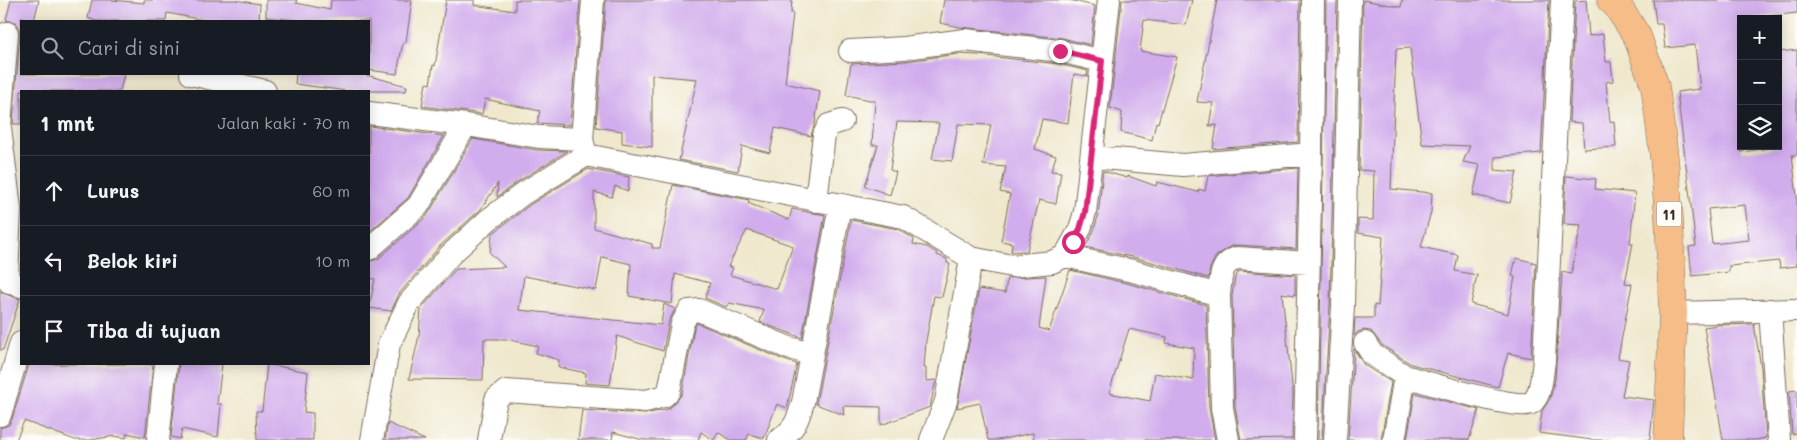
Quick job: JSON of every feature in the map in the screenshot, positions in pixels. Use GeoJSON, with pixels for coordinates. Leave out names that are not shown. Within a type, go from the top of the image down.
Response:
{"type":"FeatureCollection","features":[{"type":"Feature","properties":{"kind":"highway","name":"11"},"geometry":{"type":"LineString","coordinates":[[1618,1],[1637,36],[1655,86],[1665,166],[1673,313],[1668,440]]}},
{"type":"Feature","properties":{"kind":"street"},"geometry":{"type":"LineString","coordinates":[[372,440],[389,344],[409,303],[450,255],[488,220],[584,147],[593,0]]}},
{"type":"Feature","properties":{"kind":"street"},"geometry":{"type":"LineString","coordinates":[[370,113],[466,125],[539,137],[816,201],[903,218],[971,258],[1012,266],[1052,262],[1065,256],[1080,229],[1085,212],[1109,0]]}},
{"type":"Feature","properties":{"kind":"street"},"geometry":{"type":"LineString","coordinates":[[1305,440],[1312,0]]}},
{"type":"Feature","properties":{"kind":"street"},"geometry":{"type":"LineString","coordinates":[[1335,440],[1343,306],[1350,0]]}},
{"type":"Feature","properties":{"kind":"street"},"geometry":{"type":"LineString","coordinates":[[1365,343],[1372,354],[1405,376],[1454,390],[1516,404],[1527,406],[1533,403],[1538,392],[1545,351],[1562,0]]}},
{"type":"Feature","properties":{"kind":"street"},"geometry":{"type":"LineString","coordinates":[[9,34],[0,127],[10,209],[7,279],[9,282],[20,286]]}},
{"type":"Feature","properties":{"kind":"street"},"geometry":{"type":"LineString","coordinates":[[850,51],[904,48],[965,40],[1060,51],[1102,61]]}},
{"type":"Feature","properties":{"kind":"street"},"geometry":{"type":"LineString","coordinates":[[195,80],[259,90]]}},
{"type":"Feature","properties":{"kind":"street"},"geometry":{"type":"LineString","coordinates":[[816,201],[824,135],[829,125],[842,121]]}},
{"type":"Feature","properties":{"kind":"street"},"geometry":{"type":"LineString","coordinates":[[370,248],[418,206],[466,125]]}},
{"type":"Feature","properties":{"kind":"street"},"geometry":{"type":"LineString","coordinates":[[1092,157],[1183,165],[1311,154]]}},
{"type":"Feature","properties":{"kind":"street"},"geometry":{"type":"LineString","coordinates":[[779,440],[789,433],[799,416],[840,206]]}},
{"type":"Feature","properties":{"kind":"street"},"geometry":{"type":"LineString","coordinates":[[1065,256],[1133,271],[1220,295]]}},
{"type":"Feature","properties":{"kind":"street"},"geometry":{"type":"LineString","coordinates":[[930,440],[946,401],[971,258]]}},
{"type":"Feature","properties":{"kind":"street"},"geometry":{"type":"LineString","coordinates":[[1228,440],[1222,408],[1220,295],[1224,266],[1228,260],[1237,258],[1308,263]]}},
{"type":"Feature","properties":{"kind":"street"},"geometry":{"type":"LineString","coordinates":[[489,440],[496,399],[506,391],[646,401],[664,396],[669,391],[682,324],[689,311],[699,310],[789,348],[812,354]]}},
{"type":"Feature","properties":{"kind":"street"},"geometry":{"type":"LineString","coordinates":[[1770,310],[1779,440]]}},
{"type":"Feature","properties":{"kind":"street"},"geometry":{"type":"LineString","coordinates":[[1673,313],[1797,310]]}},
{"type":"Feature","properties":{"kind":"street"},"geometry":{"type":"LineString","coordinates":[[0,415],[20,346]]}},
{"type":"Feature","properties":{"kind":"street"},"geometry":{"type":"LineString","coordinates":[[158,440],[166,365]]}},
{"type":"Feature","properties":{"kind":"street"},"geometry":{"type":"LineString","coordinates":[[1394,440],[1405,376]]}},
{"type":"Feature","properties":{"kind":"building"},"geometry":{"type":"Polygon","coordinates":[[[11,0],[39,0],[34,20],[21,18],[20,34],[15,22],[6,20],[11,0]]]}},
{"type":"Feature","properties":{"kind":"building"},"geometry":{"type":"Polygon","coordinates":[[[92,0],[144,3],[144,0],[235,0],[260,4],[259,20],[204,20],[167,13],[166,20],[93,20],[88,18],[92,0]]]}},
{"type":"Feature","properties":{"kind":"building"},"geometry":{"type":"Polygon","coordinates":[[[266,0],[297,0],[296,3],[330,10],[331,0],[412,0],[406,42],[403,42],[397,74],[370,70],[370,20],[296,20],[266,17],[266,0]]]}},
{"type":"Feature","properties":{"kind":"building"},"geometry":{"type":"Polygon","coordinates":[[[446,0],[474,0],[474,5],[515,11],[515,0],[580,0],[570,125],[537,123],[540,111],[485,99],[482,114],[422,106],[426,83],[430,84],[433,65],[435,66],[446,0]]]}},
{"type":"Feature","properties":{"kind":"building"},"geometry":{"type":"Polygon","coordinates":[[[606,0],[792,0],[791,13],[793,13],[785,83],[820,91],[811,136],[775,128],[770,153],[742,146],[738,171],[679,160],[697,79],[652,75],[652,147],[622,143],[622,131],[596,127],[606,0]]]}},
{"type":"Feature","properties":{"kind":"building"},"geometry":{"type":"Polygon","coordinates":[[[944,0],[1069,0],[1095,6],[1091,45],[1062,38],[960,27],[940,23],[944,0]]]}},
{"type":"Feature","properties":{"kind":"building"},"geometry":{"type":"Polygon","coordinates":[[[1122,0],[1192,0],[1186,25],[1144,20],[1140,51],[1177,57],[1152,140],[1121,132],[1122,112],[1110,108],[1122,0]]]}},
{"type":"Feature","properties":{"kind":"building"},"geometry":{"type":"Polygon","coordinates":[[[1217,0],[1300,0],[1298,142],[1213,149],[1217,125],[1209,126],[1213,103],[1197,102],[1217,0]]]}},
{"type":"Feature","properties":{"kind":"building"},"geometry":{"type":"Polygon","coordinates":[[[1326,0],[1337,0],[1330,305],[1322,440],[1318,440],[1326,0]]]}},
{"type":"Feature","properties":{"kind":"building"},"geometry":{"type":"Polygon","coordinates":[[[1363,0],[1401,7],[1402,0],[1549,0],[1541,153],[1495,157],[1495,170],[1517,172],[1510,203],[1473,195],[1480,165],[1463,162],[1470,146],[1422,144],[1410,48],[1396,49],[1391,189],[1432,193],[1431,212],[1421,247],[1458,255],[1455,271],[1477,275],[1471,304],[1508,314],[1515,277],[1512,276],[1516,258],[1536,263],[1531,358],[1508,353],[1498,387],[1411,364],[1382,345],[1371,331],[1364,330],[1354,336],[1355,318],[1374,318],[1374,305],[1378,306],[1383,237],[1358,233],[1358,219],[1373,220],[1374,171],[1359,170],[1363,0]]]}},
{"type":"Feature","properties":{"kind":"building"},"geometry":{"type":"Polygon","coordinates":[[[1586,0],[1589,36],[1603,34],[1606,62],[1611,62],[1613,81],[1606,82],[1610,122],[1614,121],[1616,147],[1584,149],[1582,123],[1569,122],[1575,1],[1586,0]]]}},
{"type":"Feature","properties":{"kind":"building"},"geometry":{"type":"Polygon","coordinates":[[[1653,0],[1797,0],[1797,13],[1737,15],[1737,150],[1741,150],[1741,152],[1782,150],[1782,52],[1797,50],[1797,155],[1792,155],[1797,197],[1797,266],[1780,268],[1779,261],[1729,266],[1729,272],[1692,276],[1689,247],[1696,246],[1677,92],[1700,89],[1695,45],[1665,48],[1662,24],[1656,24],[1653,0]],[[1745,205],[1708,209],[1712,244],[1749,240],[1745,205]]]}},
{"type":"Feature","properties":{"kind":"building"},"geometry":{"type":"Polygon","coordinates":[[[20,34],[20,75],[124,75],[120,90],[20,90],[20,124],[13,124],[20,34]]]}},
{"type":"Feature","properties":{"kind":"building"},"geometry":{"type":"Polygon","coordinates":[[[958,54],[1058,64],[1088,71],[1087,76],[1074,74],[1068,123],[1042,119],[1035,149],[1056,156],[1051,171],[1061,172],[1056,204],[1039,200],[1027,251],[1011,252],[1012,243],[1001,241],[1010,194],[1000,192],[1006,167],[983,165],[991,125],[958,124],[952,161],[932,159],[939,123],[897,122],[890,170],[896,172],[890,195],[865,186],[878,145],[872,145],[875,101],[846,95],[851,64],[906,61],[958,54]]]}},
{"type":"Feature","properties":{"kind":"building"},"geometry":{"type":"Polygon","coordinates":[[[296,75],[366,75],[407,86],[406,91],[370,91],[340,90],[295,84],[296,75]]]}},
{"type":"Feature","properties":{"kind":"building"},"geometry":{"type":"Polygon","coordinates":[[[370,126],[444,136],[408,198],[370,231],[370,126]]]}},
{"type":"Feature","properties":{"kind":"building"},"geometry":{"type":"Polygon","coordinates":[[[473,139],[537,150],[567,151],[517,182],[497,197],[498,183],[481,209],[440,246],[399,294],[391,311],[370,308],[375,279],[370,278],[370,262],[378,259],[427,216],[473,139]]]}},
{"type":"Feature","properties":{"kind":"building"},"geometry":{"type":"Polygon","coordinates":[[[1298,168],[1296,249],[1232,246],[1216,256],[1210,268],[1208,278],[1137,258],[1085,247],[1093,233],[1098,216],[1103,171],[1127,178],[1128,176],[1156,186],[1157,182],[1198,192],[1199,189],[1205,191],[1208,176],[1298,168]]]}},
{"type":"Feature","properties":{"kind":"building"},"geometry":{"type":"Polygon","coordinates":[[[588,169],[629,177],[628,191],[615,186],[612,197],[594,192],[594,228],[652,244],[652,248],[660,248],[673,185],[749,200],[748,203],[789,220],[792,209],[825,215],[802,338],[760,322],[764,310],[729,303],[726,307],[705,298],[710,283],[675,274],[672,304],[629,296],[631,264],[602,257],[596,290],[524,276],[519,310],[661,325],[664,304],[675,309],[669,321],[663,351],[617,336],[610,385],[585,383],[586,373],[558,367],[559,360],[536,353],[538,346],[506,339],[484,339],[483,380],[409,379],[419,336],[421,309],[456,269],[505,267],[490,253],[492,234],[531,204],[588,169]],[[747,230],[728,266],[733,268],[730,275],[777,289],[793,246],[747,230]]]}},
{"type":"Feature","properties":{"kind":"building"},"geometry":{"type":"Polygon","coordinates":[[[1566,176],[1596,179],[1595,189],[1635,193],[1630,243],[1633,243],[1625,283],[1632,284],[1618,358],[1629,360],[1622,396],[1654,400],[1650,440],[1593,440],[1539,433],[1542,411],[1550,399],[1555,379],[1562,272],[1571,274],[1581,225],[1564,224],[1566,176]]]}},
{"type":"Feature","properties":{"kind":"building"},"geometry":{"type":"Polygon","coordinates":[[[851,220],[898,229],[914,239],[913,244],[927,247],[937,253],[937,255],[947,259],[947,263],[950,264],[942,297],[934,296],[926,341],[924,368],[926,368],[926,381],[936,380],[930,407],[881,425],[881,407],[843,406],[844,415],[816,404],[851,220]]]}},
{"type":"Feature","properties":{"kind":"building"},"geometry":{"type":"Polygon","coordinates":[[[1070,270],[1206,305],[1209,408],[1215,440],[1034,440],[1033,433],[998,440],[988,440],[980,403],[957,408],[979,289],[1005,293],[1007,278],[1046,276],[1039,328],[1049,331],[1070,270]],[[1129,329],[1109,393],[1150,401],[1155,373],[1193,380],[1194,348],[1166,343],[1167,337],[1129,329]]]}},
{"type":"Feature","properties":{"kind":"building"},"geometry":{"type":"Polygon","coordinates":[[[1239,271],[1295,275],[1295,295],[1282,293],[1293,394],[1292,439],[1241,440],[1235,407],[1232,296],[1235,277],[1239,271]]]}},
{"type":"Feature","properties":{"kind":"building"},"geometry":{"type":"Polygon","coordinates":[[[0,291],[20,299],[3,350],[0,350],[0,291]]]}},
{"type":"Feature","properties":{"kind":"building"},"geometry":{"type":"Polygon","coordinates":[[[697,323],[797,364],[787,408],[777,404],[764,438],[749,434],[746,440],[731,440],[718,432],[714,440],[701,432],[698,440],[643,440],[613,432],[612,440],[578,440],[582,410],[645,414],[668,409],[673,405],[682,394],[694,328],[697,323]]]}},
{"type":"Feature","properties":{"kind":"building"},"geometry":{"type":"Polygon","coordinates":[[[1754,324],[1761,368],[1766,438],[1723,440],[1704,327],[1754,324]]]}},
{"type":"Feature","properties":{"kind":"building"},"geometry":{"type":"Polygon","coordinates":[[[1354,349],[1364,365],[1391,382],[1381,440],[1348,440],[1354,349]]]}},
{"type":"Feature","properties":{"kind":"building"},"geometry":{"type":"Polygon","coordinates":[[[29,365],[153,365],[145,437],[127,433],[126,438],[114,436],[91,440],[75,440],[24,421],[16,440],[0,440],[0,428],[9,425],[29,365]]]}},
{"type":"Feature","properties":{"kind":"building"},"geometry":{"type":"Polygon","coordinates":[[[179,365],[222,365],[217,404],[221,404],[218,437],[182,429],[180,439],[171,437],[179,365]]]}},
{"type":"Feature","properties":{"kind":"building"},"geometry":{"type":"Polygon","coordinates":[[[267,365],[308,372],[304,412],[313,413],[313,440],[257,440],[256,411],[262,411],[267,365]]]}},
{"type":"Feature","properties":{"kind":"building"},"geometry":{"type":"Polygon","coordinates":[[[1797,390],[1797,433],[1792,434],[1789,391],[1797,390]]]}},
{"type":"Feature","properties":{"kind":"building"},"geometry":{"type":"Polygon","coordinates":[[[1415,393],[1479,410],[1469,440],[1407,440],[1415,393]]]}},
{"type":"Feature","properties":{"kind":"building"},"geometry":{"type":"Polygon","coordinates":[[[388,423],[425,440],[385,440],[388,423]]]}},
{"type":"Feature","properties":{"kind":"route"},"geometry":{"type":"LineString","coordinates":[[1060,51],[1102,61],[1085,212],[1080,229],[1073,242]]}}]}
